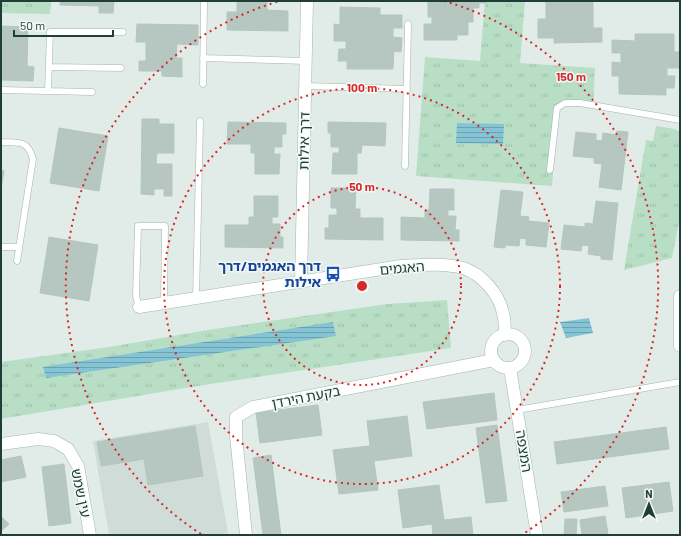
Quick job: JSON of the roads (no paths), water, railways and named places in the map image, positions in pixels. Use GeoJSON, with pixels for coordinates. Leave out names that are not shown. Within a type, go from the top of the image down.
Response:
{"type":"FeatureCollection","features":[{"type":"Feature","properties":{"kind":"street","name":"דרך אילות"},"geometry":{"type":"LineString","coordinates":[[301,282],[307,1]]}},
{"type":"Feature","properties":{"kind":"street","name":"האגמים"},"geometry":{"type":"LineString","coordinates":[[139,308],[401,266],[441,265],[464,269],[479,277],[491,288],[503,312],[505,335]]}},
{"type":"Feature","properties":{"kind":"street"},"geometry":{"type":"LineString","coordinates":[[680,296],[680,346]]}},
{"type":"Feature","properties":{"kind":"street"},"geometry":{"type":"LineString","coordinates":[[511,334],[518,337],[523,343],[525,350],[521,362],[510,368],[501,366],[494,360],[492,351],[493,344],[499,337],[505,335],[511,334]]}},
{"type":"Feature","properties":{"kind":"street","name":"בקעת הירדן"},"geometry":{"type":"LineString","coordinates":[[246,535],[236,436],[236,417],[253,407],[494,360]]}},
{"type":"Feature","properties":{"kind":"street","name":"המצפה"},"geometry":{"type":"LineString","coordinates":[[510,368],[538,535]]}},
{"type":"Feature","properties":{"kind":"street","name":"עין שמש"},"geometry":{"type":"LineString","coordinates":[[1,444],[38,439],[54,441],[68,449],[78,466],[90,535]]}},
{"type":"Feature","properties":{"kind":"lane"},"geometry":{"type":"LineString","coordinates":[[203,84],[204,1]]}},
{"type":"Feature","properties":{"kind":"lane"},"geometry":{"type":"LineString","coordinates":[[405,166],[408,24]]}},
{"type":"Feature","properties":{"kind":"lane"},"geometry":{"type":"LineString","coordinates":[[48,90],[50,32],[123,32]]}},
{"type":"Feature","properties":{"kind":"lane"},"geometry":{"type":"LineString","coordinates":[[203,58],[306,61]]}},
{"type":"Feature","properties":{"kind":"lane"},"geometry":{"type":"LineString","coordinates":[[49,67],[121,68]]}},
{"type":"Feature","properties":{"kind":"lane"},"geometry":{"type":"LineString","coordinates":[[306,86],[407,89]]}},
{"type":"Feature","properties":{"kind":"lane"},"geometry":{"type":"LineString","coordinates":[[1,90],[92,92]]}},
{"type":"Feature","properties":{"kind":"lane"},"geometry":{"type":"LineString","coordinates":[[550,170],[557,108],[565,103],[580,103],[680,120]]}},
{"type":"Feature","properties":{"kind":"lane"},"geometry":{"type":"LineString","coordinates":[[196,298],[200,121]]}},
{"type":"Feature","properties":{"kind":"lane"},"geometry":{"type":"LineString","coordinates":[[1,142],[23,143],[30,149],[33,159],[17,261]]}},
{"type":"Feature","properties":{"kind":"lane"},"geometry":{"type":"LineString","coordinates":[[139,308],[136,296],[138,226],[165,226],[164,304]]}},
{"type":"Feature","properties":{"kind":"lane"},"geometry":{"type":"LineString","coordinates":[[1,247],[19,247]]}},
{"type":"Feature","properties":{"kind":"lane"},"geometry":{"type":"LineString","coordinates":[[517,410],[680,382]]}},
{"type":"Feature","properties":{"kind":"water"},"geometry":{"type":"Polygon","coordinates":[[[457,123],[504,124],[503,144],[456,143],[457,123]]]}},
{"type":"Feature","properties":{"kind":"water"},"geometry":{"type":"Polygon","coordinates":[[[589,318],[593,333],[566,338],[560,322],[589,318]]]}},
{"type":"Feature","properties":{"kind":"water"},"geometry":{"type":"Polygon","coordinates":[[[333,322],[336,336],[46,378],[43,367],[333,322]]]}},
{"type":"Feature","properties":{"kind":"place","name":"דרך האגמים/דרך אילות"},"geometry":{"type":"Point","coordinates":[333,274]}}]}
